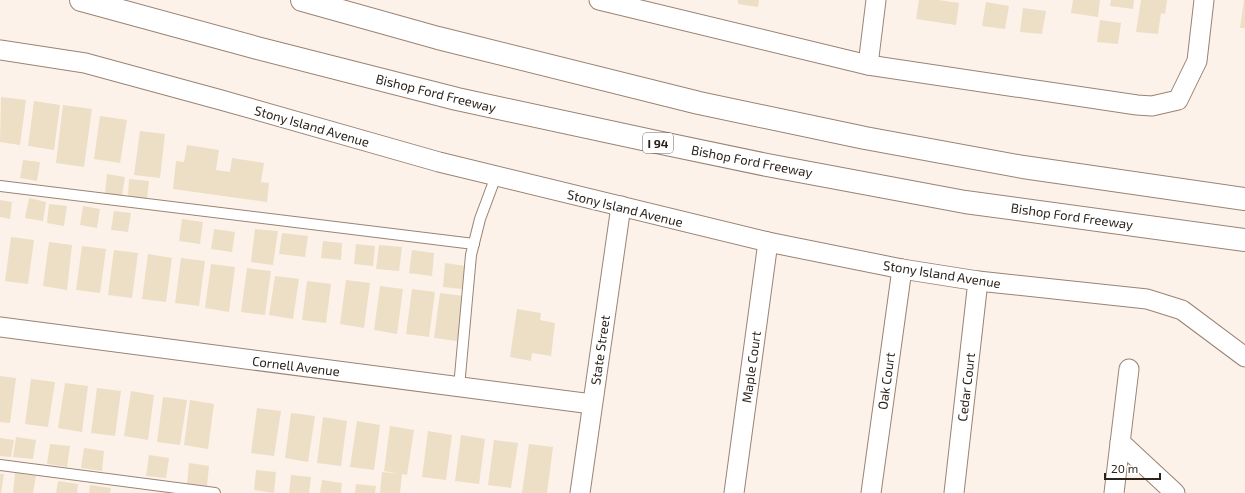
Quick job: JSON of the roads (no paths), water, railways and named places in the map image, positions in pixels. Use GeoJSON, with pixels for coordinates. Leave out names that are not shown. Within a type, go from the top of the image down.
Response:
{"type":"FeatureCollection","features":[{"type":"Feature","properties":{"kind":"highway","name":"Bishop Ford Freeway"},"geometry":{"type":"LineString","coordinates":[[81,0],[257,48],[457,99],[652,142],[964,202],[1245,240]]}},
{"type":"Feature","properties":{"kind":"highway"},"geometry":{"type":"LineString","coordinates":[[302,0],[438,38],[699,103],[789,122],[865,138],[1023,167],[1245,199]]}},
{"type":"Feature","properties":{"kind":"street"},"geometry":{"type":"LineString","coordinates":[[599,0],[632,4],[868,65],[1137,106],[1152,106],[1178,100],[1197,61],[1204,0]]}},
{"type":"Feature","properties":{"kind":"street"},"geometry":{"type":"LineString","coordinates":[[868,65],[876,0]]}},
{"type":"Feature","properties":{"kind":"street","name":"Stony Island Avenue"},"geometry":{"type":"LineString","coordinates":[[0,50],[85,63],[439,162],[768,242],[978,281],[1147,299],[1182,310],[1245,357]]}},
{"type":"Feature","properties":{"kind":"street","name":"State Street"},"geometry":{"type":"LineString","coordinates":[[580,493],[621,206]]}},
{"type":"Feature","properties":{"kind":"street","name":"Maple Court"},"geometry":{"type":"LineString","coordinates":[[734,493],[768,242]]}},
{"type":"Feature","properties":{"kind":"street","name":"Oak Court"},"geometry":{"type":"LineString","coordinates":[[871,493],[902,268]]}},
{"type":"Feature","properties":{"kind":"street","name":"Cedar Court"},"geometry":{"type":"LineString","coordinates":[[954,493],[978,281]]}},
{"type":"Feature","properties":{"kind":"street","name":"Cornell Avenue"},"geometry":{"type":"LineString","coordinates":[[0,327],[592,404]]}},
{"type":"Feature","properties":{"kind":"street"},"geometry":{"type":"LineString","coordinates":[[1114,493],[1129,370]]}},
{"type":"Feature","properties":{"kind":"street"},"geometry":{"type":"LineString","coordinates":[[1120,442],[1176,493]]}},
{"type":"Feature","properties":{"kind":"lane"},"geometry":{"type":"LineString","coordinates":[[459,387],[471,255],[480,219],[496,176]]}},
{"type":"Feature","properties":{"kind":"lane"},"geometry":{"type":"LineString","coordinates":[[0,186],[474,244]]}},
{"type":"Feature","properties":{"kind":"lane"},"geometry":{"type":"LineString","coordinates":[[0,465],[215,493]]}}]}
